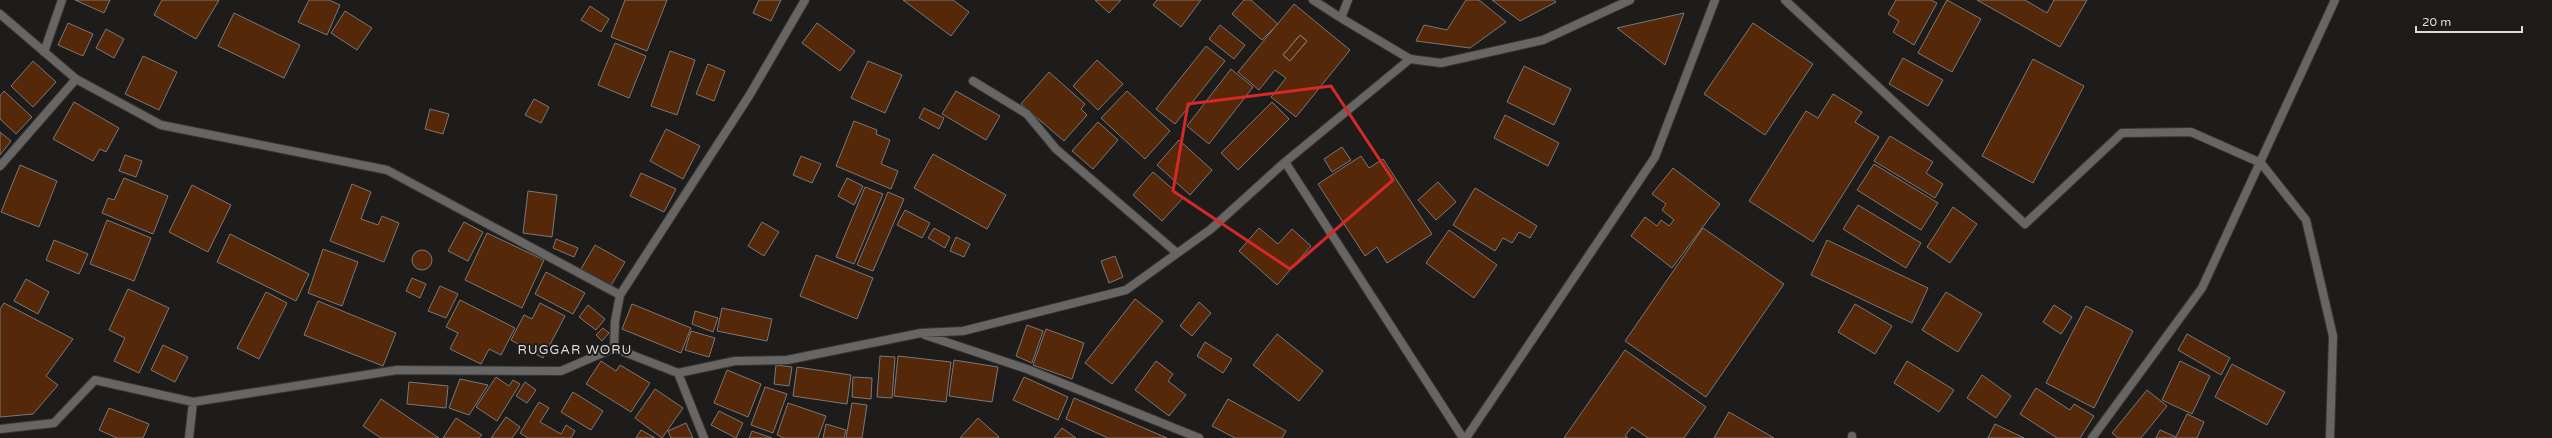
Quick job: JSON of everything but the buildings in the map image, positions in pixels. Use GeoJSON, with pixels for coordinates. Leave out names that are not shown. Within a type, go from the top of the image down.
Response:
{"type":"FeatureCollection","features":[{"type":"Feature","properties":{"kind":"street"},"geometry":{"type":"LineString","coordinates":[[44,52],[62,0]]}},
{"type":"Feature","properties":{"kind":"street"},"geometry":{"type":"LineString","coordinates":[[614,348],[615,321],[620,295],[749,96],[805,0]]}},
{"type":"Feature","properties":{"kind":"street"},"geometry":{"type":"LineString","coordinates":[[1312,0],[1410,59],[1441,63],[1543,40],[1630,0]]}},
{"type":"Feature","properties":{"kind":"street"},"geometry":{"type":"LineString","coordinates":[[1341,18],[1348,0]]}},
{"type":"Feature","properties":{"kind":"street"},"geometry":{"type":"LineString","coordinates":[[1466,438],[1655,157],[1716,0]]}},
{"type":"Feature","properties":{"kind":"street"},"geometry":{"type":"LineString","coordinates":[[1785,0],[2025,224],[2122,132],[2190,132],[2261,163],[2306,220],[2333,336],[2330,438]]}},
{"type":"Feature","properties":{"kind":"street"},"geometry":{"type":"LineString","coordinates":[[2092,438],[2202,288],[2335,0]]}},
{"type":"Feature","properties":{"kind":"street"},"geometry":{"type":"LineString","coordinates":[[0,14],[76,80],[161,126],[387,170],[620,295]]}},
{"type":"Feature","properties":{"kind":"street"},"geometry":{"type":"LineString","coordinates":[[0,429],[54,423],[94,380],[193,402],[397,370],[561,371],[614,348],[678,373],[735,361],[802,357],[921,333],[963,331],[1126,290],[1211,229],[1285,162],[1410,59]]}},
{"type":"Feature","properties":{"kind":"street"},"geometry":{"type":"LineString","coordinates":[[0,166],[76,80]]}},
{"type":"Feature","properties":{"kind":"street"},"geometry":{"type":"LineString","coordinates":[[973,81],[1027,114],[1056,149],[1177,253]]}},
{"type":"Feature","properties":{"kind":"street"},"geometry":{"type":"LineString","coordinates":[[1285,162],[1463,438]]}},
{"type":"Feature","properties":{"kind":"street"},"geometry":{"type":"LineString","coordinates":[[921,333],[1027,369],[1200,438]]}},
{"type":"Feature","properties":{"kind":"street"},"geometry":{"type":"LineString","coordinates":[[678,373],[704,438]]}},
{"type":"Feature","properties":{"kind":"street"},"geometry":{"type":"LineString","coordinates":[[189,438],[193,402]]}},
{"type":"Feature","properties":{"kind":"highlighted area"},"geometry":{"type":"Polygon","coordinates":[[[1331,86],[1393,180],[1290,269],[1173,191],[1188,104],[1331,86]]]}},
{"type":"Feature","properties":{"kind":"district","name":"RUGGAR WORU"},"geometry":{"type":"Point","coordinates":[575,350]}}]}
